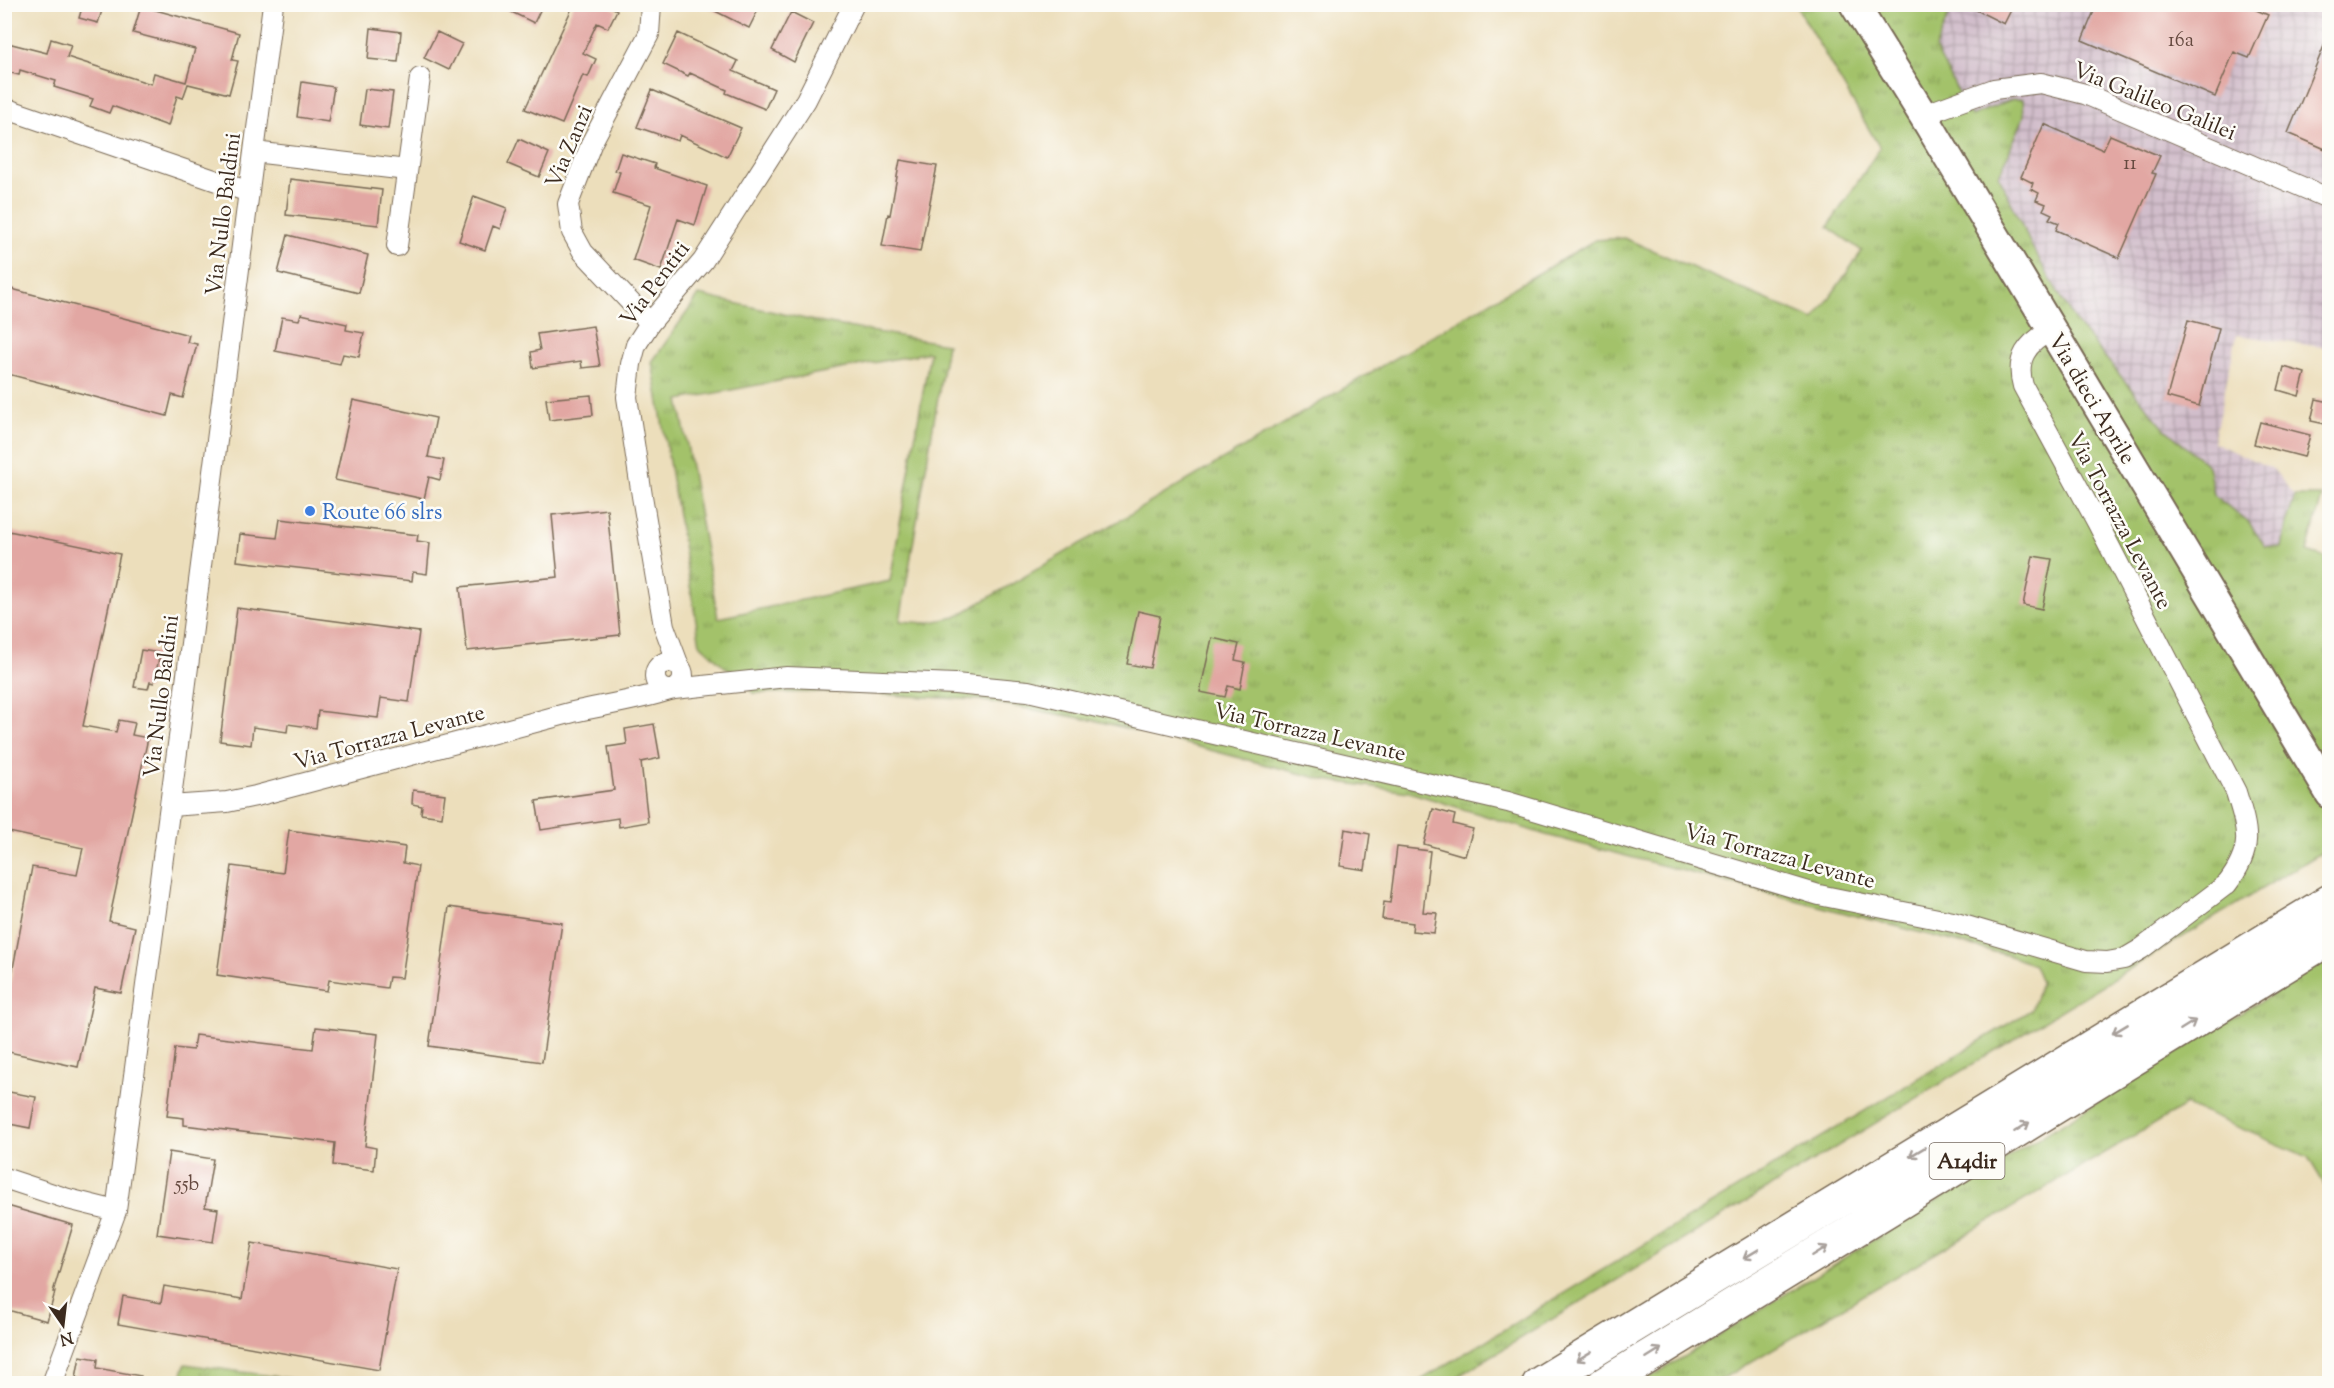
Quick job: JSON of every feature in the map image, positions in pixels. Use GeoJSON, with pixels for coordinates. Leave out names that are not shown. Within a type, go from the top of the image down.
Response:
{"type":"FeatureCollection","features":[{"type":"Feature","properties":{"kind":"highway","name":"A14dir"},"geometry":{"type":"LineString","coordinates":[[2259,944],[2330,893]]}},
{"type":"Feature","properties":{"kind":"highway","name":"A14dir"},"geometry":{"type":"LineString","coordinates":[[1539,1383],[2330,901]]}},
{"type":"Feature","properties":{"kind":"highway","name":"A14dir"},"geometry":{"type":"LineString","coordinates":[[1604,1383],[2330,938]]}},
{"type":"Feature","properties":{"kind":"main road","name":"Via dieci Aprile"},"geometry":{"type":"LineString","coordinates":[[1854,4],[1923,115],[2330,794]]}},
{"type":"Feature","properties":{"kind":"street","name":"Via Nullo Baldini"},"geometry":{"type":"LineString","coordinates":[[52,1383],[116,1211],[273,4]]}},
{"type":"Feature","properties":{"kind":"street","name":"Via Zanzi"},"geometry":{"type":"LineString","coordinates":[[650,323],[583,252],[572,232],[568,204],[592,142],[649,34],[651,4]]}},
{"type":"Feature","properties":{"kind":"street","name":"Via Pentiti"},"geometry":{"type":"LineString","coordinates":[[669,669],[627,397],[636,345],[650,323],[703,261],[806,100],[854,4]]}},
{"type":"Feature","properties":{"kind":"street"},"geometry":{"type":"LineString","coordinates":[[397,246],[420,78]]}},
{"type":"Feature","properties":{"kind":"street","name":"Via Galileo Galilei"},"geometry":{"type":"LineString","coordinates":[[1923,115],[1994,89],[2041,83],[2085,94],[2330,199]]}},
{"type":"Feature","properties":{"kind":"street"},"geometry":{"type":"LineString","coordinates":[[4,108],[249,192]]}},
{"type":"Feature","properties":{"kind":"street"},"geometry":{"type":"LineString","coordinates":[[254,152],[407,170]]}},
{"type":"Feature","properties":{"kind":"street","name":"Via Torrazza Levante"},"geometry":{"type":"LineString","coordinates":[[170,806],[227,802],[256,796],[672,690],[787,678],[955,684],[1028,691],[1508,802],[1820,895],[1953,922],[2085,961],[2107,962],[2124,959],[2141,949],[2228,884],[2237,872],[2244,856],[2248,843],[2247,829],[2236,792],[2097,522],[2022,386],[2019,372],[2021,359],[2038,337],[2052,330]]}},
{"type":"Feature","properties":{"kind":"street"},"geometry":{"type":"LineString","coordinates":[[669,669],[681,683],[672,690]]}},
{"type":"Feature","properties":{"kind":"street","name":"Via Torrazza Levante"},"geometry":{"type":"LineString","coordinates":[[618,702],[669,669],[717,684]]}},
{"type":"Feature","properties":{"kind":"street"},"geometry":{"type":"LineString","coordinates":[[4,1178],[68,1199],[116,1211]]}},
{"type":"Feature","properties":{"kind":"shaded area"},"geometry":{"type":"Polygon","coordinates":[[[1953,5],[2329,5],[2329,348],[2237,335],[2213,442],[2273,469],[2295,496],[2286,524],[2282,549],[2265,546],[2249,523],[2214,495],[2208,466],[2164,428],[2074,320],[2032,247],[1999,176],[2024,116],[2013,99],[1971,117],[1935,48],[1953,5]]]}},
{"type":"Feature","properties":{"kind":"green space"},"geometry":{"type":"Polygon","coordinates":[[[1796,5],[1953,5],[1935,48],[1971,116],[2013,99],[2023,99],[2024,116],[1999,176],[2032,247],[2074,320],[2164,428],[2208,466],[2214,495],[2249,523],[2265,546],[2282,548],[2286,524],[2295,496],[2322,496],[2307,552],[2329,559],[2329,848],[1447,1383],[1416,1383],[2031,1010],[2041,982],[2034,965],[2010,956],[1546,835],[1409,792],[1325,780],[1102,722],[979,700],[838,692],[753,693],[700,644],[652,362],[699,295],[823,323],[947,344],[900,621],[926,623],[956,617],[1595,240],[1624,238],[1814,320],[1862,251],[1828,227],[1880,148],[1796,5]],[[930,352],[679,400],[718,618],[890,581],[930,352]]]}},
{"type":"Feature","properties":{"kind":"green space"},"geometry":{"type":"Polygon","coordinates":[[[2329,959],[2329,1192],[2308,1157],[2186,1105],[1715,1383],[1641,1383],[2329,959]]]}},
{"type":"Feature","properties":{"kind":"green space"},"geometry":{"type":"Polygon","coordinates":[[[185,1364],[321,1383],[179,1383],[185,1364]]]}},
{"type":"Feature","properties":{"kind":"building"},"geometry":{"type":"Polygon","coordinates":[[[83,4],[104,4],[98,23],[79,18],[83,4]]]}},
{"type":"Feature","properties":{"kind":"building"},"geometry":{"type":"Polygon","coordinates":[[[495,4],[543,4],[534,23],[495,4]]]}},
{"type":"Feature","properties":{"kind":"building"},"geometry":{"type":"Polygon","coordinates":[[[574,4],[606,4],[617,10],[608,28],[597,23],[583,53],[596,59],[588,77],[583,75],[562,124],[525,109],[574,4]]]}},
{"type":"Feature","properties":{"kind":"building"},"geometry":{"type":"Polygon","coordinates":[[[701,4],[761,4],[749,28],[701,4]]]}},
{"type":"Feature","properties":{"kind":"building"},"geometry":{"type":"Polygon","coordinates":[[[1964,4],[2014,4],[2004,24],[1964,4]]]}},
{"type":"Feature","properties":{"kind":"building"},"geometry":{"type":"Polygon","coordinates":[[[2097,4],[2242,4],[2268,15],[2249,58],[2234,52],[2215,97],[2082,40],[2097,4]]]}},
{"type":"Feature","properties":{"kind":"building"},"geometry":{"type":"Polygon","coordinates":[[[141,6],[239,33],[232,60],[238,61],[229,94],[188,84],[183,98],[177,96],[168,126],[112,106],[109,113],[90,106],[93,99],[54,87],[56,81],[20,70],[19,75],[4,71],[4,42],[47,53],[51,39],[71,45],[67,57],[151,84],[154,73],[186,82],[195,49],[133,33],[141,6]]]}},
{"type":"Feature","properties":{"kind":"building"},"geometry":{"type":"Polygon","coordinates":[[[791,12],[813,23],[794,62],[772,50],[791,12]]]}},
{"type":"Feature","properties":{"kind":"building"},"geometry":{"type":"Polygon","coordinates":[[[371,28],[401,32],[398,62],[368,59],[371,28]]]}},
{"type":"Feature","properties":{"kind":"building"},"geometry":{"type":"Polygon","coordinates":[[[437,32],[462,44],[449,70],[424,58],[437,32]]]}},
{"type":"Feature","properties":{"kind":"building"},"geometry":{"type":"Polygon","coordinates":[[[678,33],[738,61],[733,71],[774,89],[765,109],[726,93],[727,90],[690,73],[688,76],[663,64],[678,33]]]}},
{"type":"Feature","properties":{"kind":"building"},"geometry":{"type":"Polygon","coordinates":[[[2330,34],[2330,151],[2288,133],[2330,34]]]}},
{"type":"Feature","properties":{"kind":"building"},"geometry":{"type":"Polygon","coordinates":[[[302,82],[334,87],[328,122],[297,117],[302,82]]]}},
{"type":"Feature","properties":{"kind":"building"},"geometry":{"type":"Polygon","coordinates":[[[365,89],[393,92],[388,129],[360,125],[365,89]]]}},
{"type":"Feature","properties":{"kind":"building"},"geometry":{"type":"Polygon","coordinates":[[[652,90],[741,128],[727,157],[680,135],[678,141],[637,127],[652,90]]]}},
{"type":"Feature","properties":{"kind":"building"},"geometry":{"type":"Polygon","coordinates":[[[2044,124],[2103,150],[2110,135],[2160,156],[2152,173],[2156,174],[2119,258],[2056,230],[2059,223],[2049,219],[2052,214],[2043,210],[2046,204],[2036,200],[2039,193],[2031,189],[2033,183],[2021,177],[2044,124]]]}},
{"type":"Feature","properties":{"kind":"building"},"geometry":{"type":"Polygon","coordinates":[[[519,139],[549,153],[539,177],[508,164],[519,139]]]}},
{"type":"Feature","properties":{"kind":"building"},"geometry":{"type":"Polygon","coordinates":[[[621,153],[655,164],[654,168],[707,186],[695,225],[678,219],[661,270],[633,260],[651,205],[613,193],[620,172],[615,171],[621,153]]]}},
{"type":"Feature","properties":{"kind":"building"},"geometry":{"type":"Polygon","coordinates":[[[900,160],[937,166],[920,252],[882,246],[900,160]]]}},
{"type":"Feature","properties":{"kind":"building"},"geometry":{"type":"Polygon","coordinates":[[[290,179],[382,190],[378,225],[286,215],[290,179]]]}},
{"type":"Feature","properties":{"kind":"building"},"geometry":{"type":"Polygon","coordinates":[[[474,196],[507,208],[500,229],[493,226],[485,250],[459,241],[474,196]]]}},
{"type":"Feature","properties":{"kind":"building"},"geometry":{"type":"Polygon","coordinates":[[[288,235],[368,255],[359,293],[278,273],[288,235]]]}},
{"type":"Feature","properties":{"kind":"building"},"geometry":{"type":"Polygon","coordinates":[[[4,287],[189,335],[187,342],[197,344],[183,398],[172,395],[167,416],[4,373],[4,287]]]}},
{"type":"Feature","properties":{"kind":"building"},"geometry":{"type":"Polygon","coordinates":[[[301,314],[347,324],[346,330],[364,333],[359,357],[343,354],[340,364],[275,351],[282,317],[299,320],[301,314]]]}},
{"type":"Feature","properties":{"kind":"building"},"geometry":{"type":"Polygon","coordinates":[[[2188,320],[2219,328],[2199,406],[2167,397],[2188,320]]]}},
{"type":"Feature","properties":{"kind":"building"},"geometry":{"type":"Polygon","coordinates":[[[593,326],[600,366],[582,368],[581,361],[533,368],[531,352],[540,350],[537,334],[593,326]]]}},
{"type":"Feature","properties":{"kind":"building"},"geometry":{"type":"Polygon","coordinates":[[[2284,367],[2305,373],[2299,396],[2278,390],[2284,367]]]}},
{"type":"Feature","properties":{"kind":"building"},"geometry":{"type":"Polygon","coordinates":[[[591,395],[593,415],[549,420],[546,399],[591,395]]]}},
{"type":"Feature","properties":{"kind":"building"},"geometry":{"type":"Polygon","coordinates":[[[2316,399],[2330,402],[2330,425],[2311,421],[2316,399]]]}},
{"type":"Feature","properties":{"kind":"building"},"geometry":{"type":"Polygon","coordinates":[[[353,400],[436,418],[428,457],[444,460],[440,480],[429,477],[424,499],[335,480],[353,400]]]}},
{"type":"Feature","properties":{"kind":"building"},"geometry":{"type":"Polygon","coordinates":[[[2260,422],[2310,435],[2304,457],[2254,444],[2260,422]]]}},
{"type":"Feature","properties":{"kind":"building"},"geometry":{"type":"Polygon","coordinates":[[[607,509],[620,635],[467,651],[460,587],[558,577],[552,515],[607,509]]]}},
{"type":"Feature","properties":{"kind":"building"},"geometry":{"type":"Polygon","coordinates":[[[280,519],[418,535],[417,541],[430,543],[427,574],[413,572],[412,581],[237,561],[240,534],[277,538],[280,519]]]}},
{"type":"Feature","properties":{"kind":"building"},"geometry":{"type":"Polygon","coordinates":[[[4,530],[120,554],[83,726],[116,732],[119,720],[135,723],[132,735],[148,738],[109,921],[135,927],[121,993],[95,988],[78,1067],[4,1051],[4,1016],[32,867],[77,875],[83,848],[4,831],[4,530]]]}},
{"type":"Feature","properties":{"kind":"building"},"geometry":{"type":"Polygon","coordinates":[[[2033,556],[2052,559],[2042,609],[2023,605],[2033,556]]]}},
{"type":"Feature","properties":{"kind":"building"},"geometry":{"type":"Polygon","coordinates":[[[237,608],[419,632],[409,702],[381,698],[378,718],[318,711],[316,728],[288,724],[287,732],[253,727],[251,745],[220,741],[237,608]]]}},
{"type":"Feature","properties":{"kind":"building"},"geometry":{"type":"Polygon","coordinates":[[[1138,611],[1160,616],[1150,668],[1127,664],[1138,611]]]}},
{"type":"Feature","properties":{"kind":"building"},"geometry":{"type":"Polygon","coordinates":[[[1212,638],[1239,644],[1235,660],[1245,662],[1240,689],[1228,686],[1225,697],[1200,692],[1212,638]]]}},
{"type":"Feature","properties":{"kind":"building"},"geometry":{"type":"Polygon","coordinates":[[[141,650],[160,653],[154,683],[150,682],[148,689],[134,687],[141,650]]]}},
{"type":"Feature","properties":{"kind":"building"},"geometry":{"type":"Polygon","coordinates":[[[654,724],[660,758],[641,762],[648,822],[619,827],[618,818],[541,830],[536,801],[614,790],[608,747],[627,744],[625,729],[654,724]]]}},
{"type":"Feature","properties":{"kind":"building"},"geometry":{"type":"Polygon","coordinates":[[[413,790],[445,794],[442,817],[421,814],[422,806],[412,804],[413,790]]]}},
{"type":"Feature","properties":{"kind":"building"},"geometry":{"type":"Polygon","coordinates":[[[1433,809],[1455,815],[1453,824],[1473,829],[1465,856],[1424,844],[1433,809]]]}},
{"type":"Feature","properties":{"kind":"building"},"geometry":{"type":"Polygon","coordinates":[[[1345,829],[1370,834],[1365,870],[1340,866],[1345,829]]]}},
{"type":"Feature","properties":{"kind":"building"},"geometry":{"type":"Polygon","coordinates":[[[289,830],[405,847],[403,863],[418,866],[402,978],[389,977],[387,988],[329,980],[327,991],[217,975],[232,866],[283,873],[289,830]]]}},
{"type":"Feature","properties":{"kind":"building"},"geometry":{"type":"Polygon","coordinates":[[[1397,847],[1430,851],[1423,912],[1437,913],[1434,933],[1412,931],[1413,923],[1382,919],[1384,902],[1390,903],[1397,847]]]}},
{"type":"Feature","properties":{"kind":"building"},"geometry":{"type":"Polygon","coordinates":[[[449,907],[562,923],[542,1062],[429,1046],[449,907]]]}},
{"type":"Feature","properties":{"kind":"building"},"geometry":{"type":"Polygon","coordinates":[[[316,1027],[378,1034],[365,1146],[376,1148],[374,1170],[333,1165],[335,1143],[184,1125],[184,1118],[167,1116],[175,1048],[193,1050],[195,1035],[313,1049],[316,1027]]]}},
{"type":"Feature","properties":{"kind":"building"},"geometry":{"type":"Polygon","coordinates":[[[4,1091],[36,1097],[30,1128],[4,1123],[4,1091]]]}},
{"type":"Feature","properties":{"kind":"building"},"geometry":{"type":"Polygon","coordinates":[[[169,1152],[213,1159],[205,1207],[218,1209],[213,1242],[157,1234],[169,1152]]]}},
{"type":"Feature","properties":{"kind":"building"},"geometry":{"type":"Polygon","coordinates":[[[4,1205],[73,1225],[47,1321],[4,1309],[4,1205]]]}},
{"type":"Feature","properties":{"kind":"building"},"geometry":{"type":"Polygon","coordinates":[[[252,1243],[397,1269],[379,1370],[118,1324],[123,1296],[161,1303],[164,1286],[242,1299],[252,1243]]]}},
{"type":"Feature","properties":{"kind":"building"},"geometry":{"type":"Polygon","coordinates":[[[80,1356],[98,1359],[97,1368],[141,1376],[140,1383],[103,1383],[76,1378],[80,1356]]]}},
{"type":"Feature","properties":{"kind":"place","name":"Route 66 slrs"},"geometry":{"type":"Point","coordinates":[310,511]}}]}
